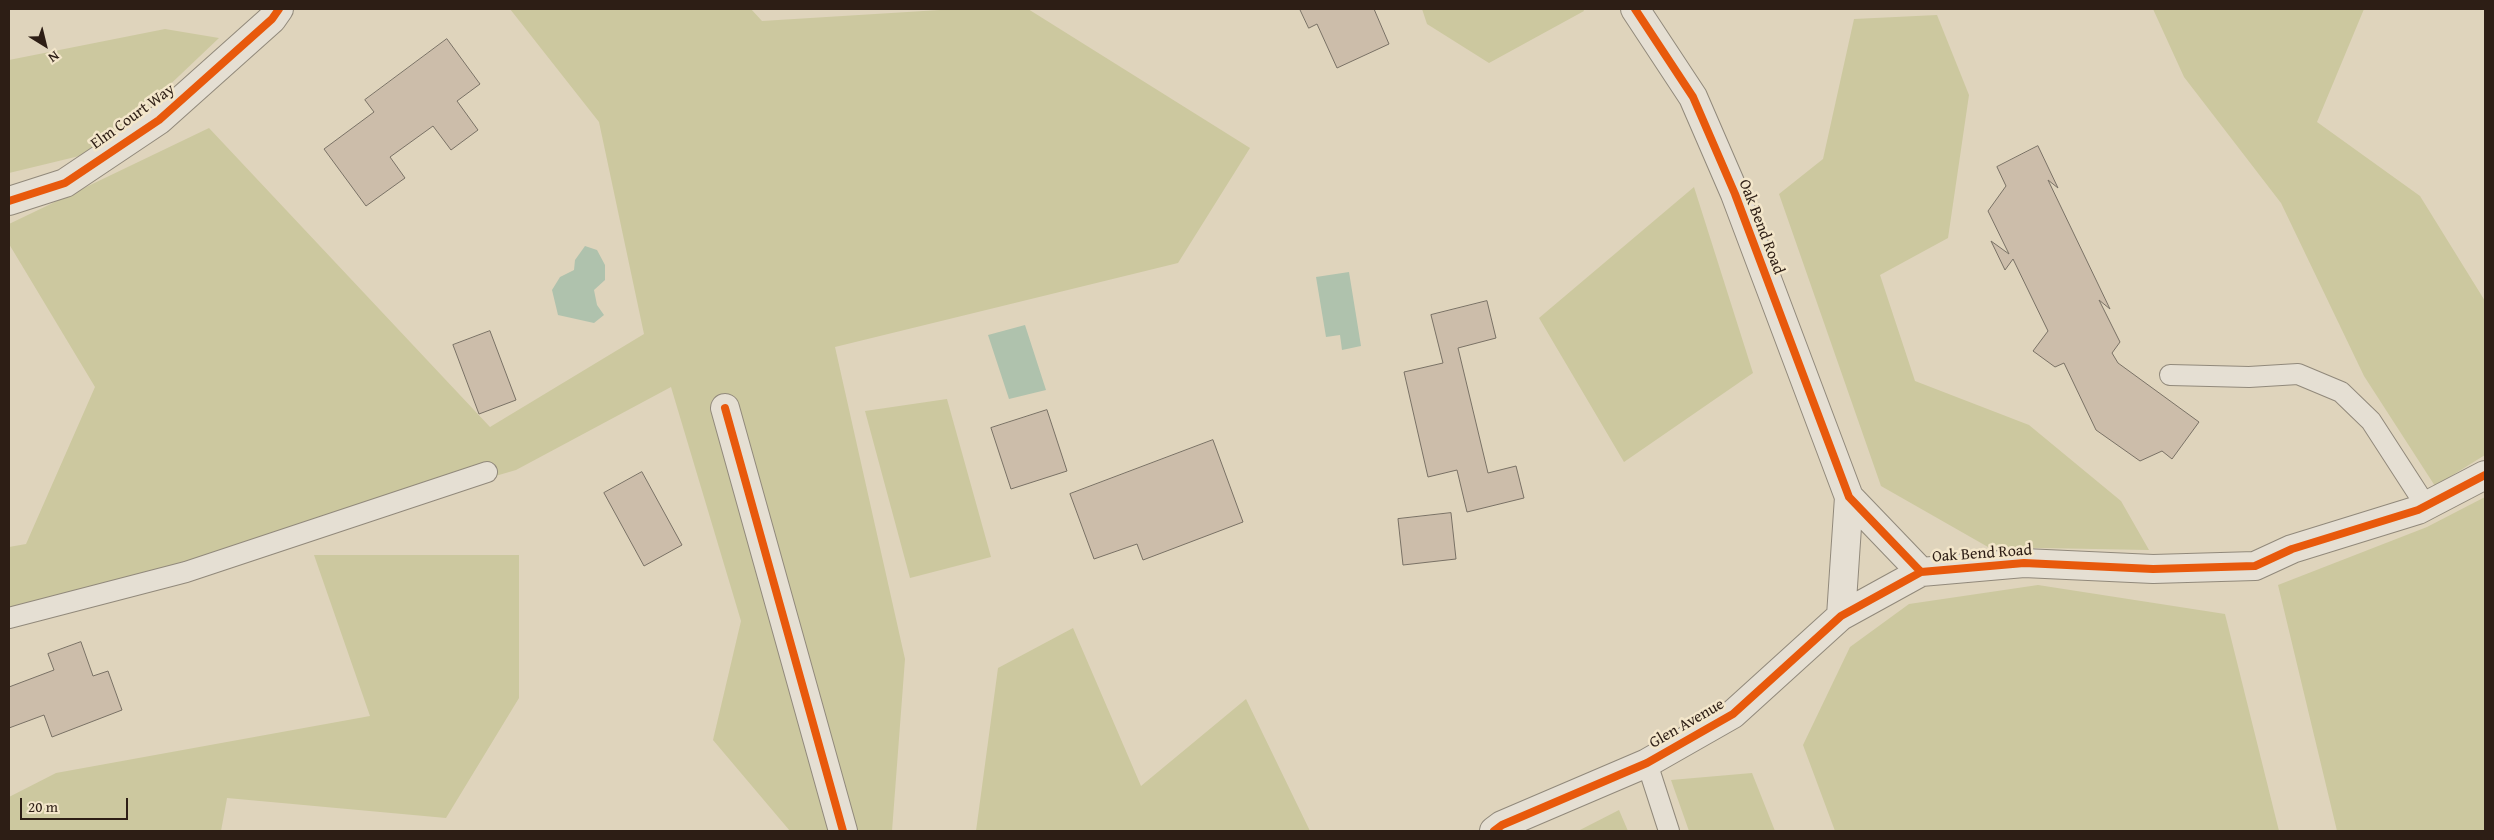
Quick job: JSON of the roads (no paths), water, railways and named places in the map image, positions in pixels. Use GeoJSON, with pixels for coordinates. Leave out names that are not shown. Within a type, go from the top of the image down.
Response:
{"type":"FeatureCollection","features":[{"type":"Feature","properties":{"kind":"street","name":"Elm Court Way"},"geometry":{"type":"LineString","coordinates":[[9,201],[65,183],[159,120],[272,19],[279,9]]}},
{"type":"Feature","properties":{"kind":"street","name":"Oak Bend Road"},"geometry":{"type":"LineString","coordinates":[[1635,9],[1693,97],[1735,194],[1849,497],[1921,572],[2024,563],[2153,569],[2255,566],[2292,549],[2426,506],[2485,474]]}},
{"type":"Feature","properties":{"kind":"street"},"geometry":{"type":"LineString","coordinates":[[724,408],[843,831]]}},
{"type":"Feature","properties":{"kind":"street"},"geometry":{"type":"LineString","coordinates":[[1840,616],[1849,497]]}},
{"type":"Feature","properties":{"kind":"street","name":"Glen Avenue"},"geometry":{"type":"LineString","coordinates":[[1494,831],[1502,825],[1647,763],[1733,714],[1840,616],[1921,572]]}},
{"type":"Feature","properties":{"kind":"lane"},"geometry":{"type":"LineString","coordinates":[[2170,375],[2249,377],[2298,374],[2341,392],[2371,421],[2426,506]]}},
{"type":"Feature","properties":{"kind":"lane"},"geometry":{"type":"LineString","coordinates":[[9,618],[186,572],[487,472]]}},
{"type":"Feature","properties":{"kind":"lane"},"geometry":{"type":"LineString","coordinates":[[1647,763],[1669,831]]}}]}
